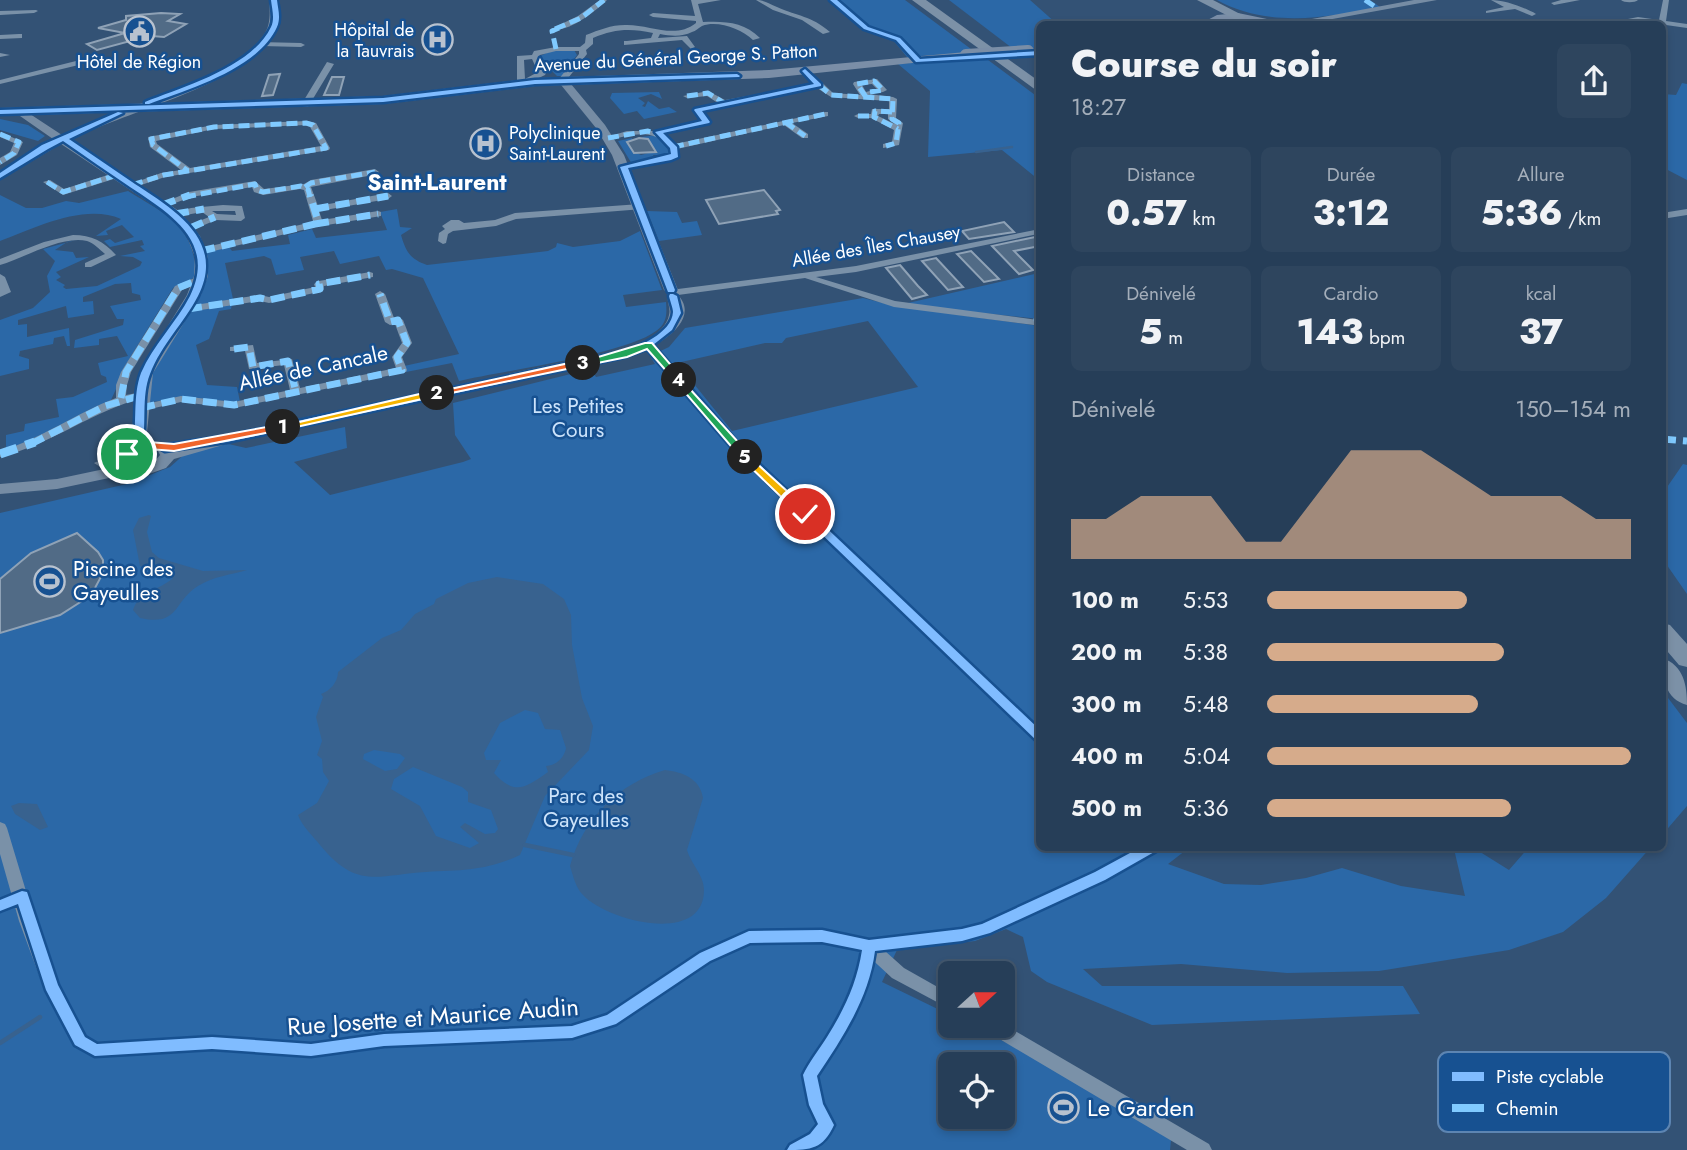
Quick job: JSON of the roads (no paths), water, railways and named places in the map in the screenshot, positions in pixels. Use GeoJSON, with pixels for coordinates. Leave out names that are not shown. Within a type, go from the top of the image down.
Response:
{"type":"FeatureCollection","features":[{"type":"Feature","properties":{"kind":"highway"},"geometry":{"type":"LineString","coordinates":[[912,0],[1000,60]]}},
{"type":"Feature","properties":{"kind":"highway"},"geometry":{"type":"LineString","coordinates":[[918,0],[1036,86]]}},
{"type":"Feature","properties":{"kind":"highway"},"geometry":{"type":"LineString","coordinates":[[1201,0],[1240,17]]}},
{"type":"Feature","properties":{"kind":"highway"},"geometry":{"type":"LineString","coordinates":[[1201,0],[1212,13],[1210,21]]}},
{"type":"Feature","properties":{"kind":"highway"},"geometry":{"type":"LineString","coordinates":[[940,1],[1036,72]]}},
{"type":"Feature","properties":{"kind":"highway"},"geometry":{"type":"LineString","coordinates":[[1666,635],[1687,659]]}},
{"type":"Feature","properties":{"kind":"highway"},"geometry":{"type":"LineString","coordinates":[[1666,671],[1687,697]]}},
{"type":"Feature","properties":{"kind":"main road"},"geometry":{"type":"LineString","coordinates":[[1216,21],[1240,17],[1259,21]]}},
{"type":"Feature","properties":{"kind":"main road","name":"Avenue du Général George S. Patton"},"geometry":{"type":"LineString","coordinates":[[0,114],[26,116],[179,106],[356,101],[419,97],[521,81],[805,71],[1034,51]]}},
{"type":"Feature","properties":{"kind":"main road","name":"Avenue du Général George S. Patton"},"geometry":{"type":"LineString","coordinates":[[0,114],[307,102]]}},
{"type":"Feature","properties":{"kind":"street"},"geometry":{"type":"LineString","coordinates":[[0,174],[60,136],[202,77],[244,55],[259,42],[270,26],[268,0]]}},
{"type":"Feature","properties":{"kind":"street"},"geometry":{"type":"LineString","coordinates":[[122,110],[227,69],[262,44],[275,25],[274,0]]}},
{"type":"Feature","properties":{"kind":"street"},"geometry":{"type":"LineString","coordinates":[[553,49],[552,31],[576,20],[604,0]]}},
{"type":"Feature","properties":{"kind":"street"},"geometry":{"type":"LineString","coordinates":[[699,22],[695,1],[718,0]]}},
{"type":"Feature","properties":{"kind":"street"},"geometry":{"type":"LineString","coordinates":[[763,0],[775,9],[805,18],[825,32]]}},
{"type":"Feature","properties":{"kind":"street"},"geometry":{"type":"LineString","coordinates":[[1309,21],[1432,0]]}},
{"type":"Feature","properties":{"kind":"street"},"geometry":{"type":"LineString","coordinates":[[1494,0],[1511,8]]}},
{"type":"Feature","properties":{"kind":"street"},"geometry":{"type":"LineString","coordinates":[[1554,3],[1577,0]]}},
{"type":"Feature","properties":{"kind":"street"},"geometry":{"type":"LineString","coordinates":[[1624,0],[1635,0]]}},
{"type":"Feature","properties":{"kind":"street"},"geometry":{"type":"LineString","coordinates":[[1655,0],[1665,1],[1662,21]]}},
{"type":"Feature","properties":{"kind":"street"},"geometry":{"type":"LineString","coordinates":[[1488,12],[1516,7],[1532,15]]}},
{"type":"Feature","properties":{"kind":"street"},"geometry":{"type":"LineString","coordinates":[[0,13],[34,11]]}},
{"type":"Feature","properties":{"kind":"street"},"geometry":{"type":"LineString","coordinates":[[653,15],[736,24],[747,29],[756,38]]}},
{"type":"Feature","properties":{"kind":"street"},"geometry":{"type":"LineString","coordinates":[[1631,21],[1654,21]]}},
{"type":"Feature","properties":{"kind":"street"},"geometry":{"type":"LineString","coordinates":[[0,489],[57,484],[146,454],[617,356],[648,345],[666,332],[677,313],[674,293],[624,167],[608,138],[560,80],[536,59],[520,58],[521,81],[541,75],[536,59],[537,53],[553,49],[582,49],[589,44],[589,37],[609,29],[628,27],[687,32],[699,22]]}},
{"type":"Feature","properties":{"kind":"street"},"geometry":{"type":"LineString","coordinates":[[1666,23],[1687,26]]}},
{"type":"Feature","properties":{"kind":"street"},"geometry":{"type":"LineString","coordinates":[[654,40],[657,31]]}},
{"type":"Feature","properties":{"kind":"street"},"geometry":{"type":"LineString","coordinates":[[0,37],[19,36]]}},
{"type":"Feature","properties":{"kind":"street"},"geometry":{"type":"LineString","coordinates":[[627,44],[684,38],[691,47]]}},
{"type":"Feature","properties":{"kind":"street"},"geometry":{"type":"LineString","coordinates":[[262,44],[301,44]]}},
{"type":"Feature","properties":{"kind":"street"},"geometry":{"type":"LineString","coordinates":[[560,80],[583,54],[582,49]]}},
{"type":"Feature","properties":{"kind":"street"},"geometry":{"type":"LineString","coordinates":[[0,82],[88,60]]}},
{"type":"Feature","properties":{"kind":"street"},"geometry":{"type":"LineString","coordinates":[[307,102],[330,64]]}},
{"type":"Feature","properties":{"kind":"street"},"geometry":{"type":"LineString","coordinates":[[571,69],[587,80]]}},
{"type":"Feature","properties":{"kind":"street"},"geometry":{"type":"LineString","coordinates":[[535,82],[546,77],[547,71]]}},
{"type":"Feature","properties":{"kind":"street"},"geometry":{"type":"LineString","coordinates":[[805,71],[831,95],[866,95],[893,99],[892,119],[899,124],[896,143],[886,146]]}},
{"type":"Feature","properties":{"kind":"street"},"geometry":{"type":"LineString","coordinates":[[866,95],[857,84],[876,78]]}},
{"type":"Feature","properties":{"kind":"street"},"geometry":{"type":"LineString","coordinates":[[572,94],[577,84],[587,80]]}},
{"type":"Feature","properties":{"kind":"street"},"geometry":{"type":"LineString","coordinates":[[687,96],[708,93],[720,99],[737,100],[819,85]]}},
{"type":"Feature","properties":{"kind":"street"},"geometry":{"type":"LineString","coordinates":[[172,92],[168,101],[179,106]]}},
{"type":"Feature","properties":{"kind":"street"},"geometry":{"type":"LineString","coordinates":[[713,108],[720,99]]}},
{"type":"Feature","properties":{"kind":"street"},"geometry":{"type":"LineString","coordinates":[[874,116],[875,111],[892,112]]}},
{"type":"Feature","properties":{"kind":"street"},"geometry":{"type":"LineString","coordinates":[[673,147],[825,114]]}},
{"type":"Feature","properties":{"kind":"street"},"geometry":{"type":"LineString","coordinates":[[26,116],[174,214],[190,228],[201,251],[202,278],[188,309],[146,373],[142,408],[146,454]]}},
{"type":"Feature","properties":{"kind":"street"},"geometry":{"type":"LineString","coordinates":[[858,116],[874,116],[898,129]]}},
{"type":"Feature","properties":{"kind":"street"},"geometry":{"type":"LineString","coordinates":[[785,122],[805,136]]}},
{"type":"Feature","properties":{"kind":"street"},"geometry":{"type":"LineString","coordinates":[[132,185],[188,171],[326,148],[310,123],[214,127],[151,139],[153,145],[188,171]]}},
{"type":"Feature","properties":{"kind":"street"},"geometry":{"type":"LineString","coordinates":[[608,138],[704,123]]}},
{"type":"Feature","properties":{"kind":"street"},"geometry":{"type":"LineString","coordinates":[[624,167],[675,155],[673,147],[658,132]]}},
{"type":"Feature","properties":{"kind":"street"},"geometry":{"type":"LineString","coordinates":[[0,134],[16,139],[19,146],[0,162]]}},
{"type":"Feature","properties":{"kind":"street"},"geometry":{"type":"LineString","coordinates":[[162,205],[189,195],[255,184],[257,190],[262,192],[306,187],[311,183],[375,172]]}},
{"type":"Feature","properties":{"kind":"street"},"geometry":{"type":"LineString","coordinates":[[47,182],[63,192],[117,175]]}},
{"type":"Feature","properties":{"kind":"street"},"geometry":{"type":"LineString","coordinates":[[306,187],[318,221],[315,224]]}},
{"type":"Feature","properties":{"kind":"street"},"geometry":{"type":"LineString","coordinates":[[315,209],[388,196]]}},
{"type":"Feature","properties":{"kind":"street"},"geometry":{"type":"LineString","coordinates":[[174,214],[204,209],[223,207],[239,208],[241,218],[215,216],[204,209]]}},
{"type":"Feature","properties":{"kind":"street"},"geometry":{"type":"LineString","coordinates":[[190,228],[215,216],[223,207]]}},
{"type":"Feature","properties":{"kind":"street"},"geometry":{"type":"LineString","coordinates":[[437,219],[449,227],[496,223],[515,216],[640,207]]}},
{"type":"Feature","properties":{"kind":"street"},"geometry":{"type":"LineString","coordinates":[[1666,215],[1687,212]]}},
{"type":"Feature","properties":{"kind":"street"},"geometry":{"type":"LineString","coordinates":[[201,251],[315,224],[378,214]]}},
{"type":"Feature","properties":{"kind":"street"},"geometry":{"type":"LineString","coordinates":[[443,241],[444,233],[449,227]]}},
{"type":"Feature","properties":{"kind":"street","name":"Allée des Îles Chausey"},"geometry":{"type":"LineString","coordinates":[[674,293],[864,267],[1036,230]]}},
{"type":"Feature","properties":{"kind":"street"},"geometry":{"type":"LineString","coordinates":[[0,262],[61,240],[84,238],[94,240],[111,255],[88,265]]}},
{"type":"Feature","properties":{"kind":"street"},"geometry":{"type":"LineString","coordinates":[[188,309],[260,298],[269,300],[320,289],[319,284],[370,275]]}},
{"type":"Feature","properties":{"kind":"street"},"geometry":{"type":"LineString","coordinates":[[802,276],[894,304],[1034,322]]}},
{"type":"Feature","properties":{"kind":"street"},"geometry":{"type":"LineString","coordinates":[[0,277],[6,292],[0,293]]}},
{"type":"Feature","properties":{"kind":"street"},"geometry":{"type":"LineString","coordinates":[[0,454],[26,449],[121,398],[134,360],[170,306],[178,288],[202,278]]}},
{"type":"Feature","properties":{"kind":"street","name":"Allée de Cancale"},"geometry":{"type":"LineString","coordinates":[[121,398],[142,408],[181,399],[234,405],[402,370],[397,357],[407,343],[398,320],[390,322],[380,294]]}},
{"type":"Feature","properties":{"kind":"street"},"geometry":{"type":"LineString","coordinates":[[648,345],[739,450],[1036,733]]}},
{"type":"Feature","properties":{"kind":"street"},"geometry":{"type":"LineString","coordinates":[[234,349],[249,346],[253,368],[288,360],[296,392]]}},
{"type":"Feature","properties":{"kind":"street","name":"Rue Josette et Maurice Audin"},"geometry":{"type":"LineString","coordinates":[[0,828],[27,921],[51,986],[80,1041],[95,1050],[212,1043],[311,1050],[384,1040],[572,1032],[611,1020],[705,957],[749,937],[822,936],[869,946],[962,935],[985,929],[1100,876],[1145,851]]}},
{"type":"Feature","properties":{"kind":"street"},"geometry":{"type":"LineString","coordinates":[[869,946],[898,973],[938,995]]}},
{"type":"Feature","properties":{"kind":"street"},"geometry":{"type":"LineString","coordinates":[[1012,1038],[1203,1150]]}},
{"type":"Feature","properties":{"kind":"waterway"},"geometry":{"type":"LineString","coordinates":[[976,152],[1012,147]]}},
{"type":"Feature","properties":{"kind":"waterway"},"geometry":{"type":"LineString","coordinates":[[525,845],[573,855]]}},
{"type":"Feature","properties":{"kind":"waterway"},"geometry":{"type":"LineString","coordinates":[[0,1043],[40,1017]]}},
{"type":"Feature","properties":{"kind":"place","name":"Hôtel de Région"},"geometry":{"type":"Point","coordinates":[139,32]}},
{"type":"Feature","properties":{"kind":"place","name":"Hôpital de la Tauvrais"},"geometry":{"type":"Point","coordinates":[437,40]}},
{"type":"Feature","properties":{"kind":"place","name":"Polyclinique Saint-Laurent"},"geometry":{"type":"Point","coordinates":[486,143]}},
{"type":"Feature","properties":{"kind":"place","name":"Piscine des Gayeulles"},"geometry":{"type":"Point","coordinates":[50,581]}},
{"type":"Feature","properties":{"kind":"place","name":"Le Garden"},"geometry":{"type":"Point","coordinates":[1064,1108]}},
{"type":"Feature","properties":{"kind":"district","name":"Saint-Laurent"},"geometry":{"type":"Point","coordinates":[437,182]}},
{"type":"Feature","properties":{"kind":"park label","name":"Les Petites Cours"},"geometry":{"type":"Point","coordinates":[578,418]}},
{"type":"Feature","properties":{"kind":"park label","name":"Parc des Gayeulles"},"geometry":{"type":"Point","coordinates":[586,808]}}]}
